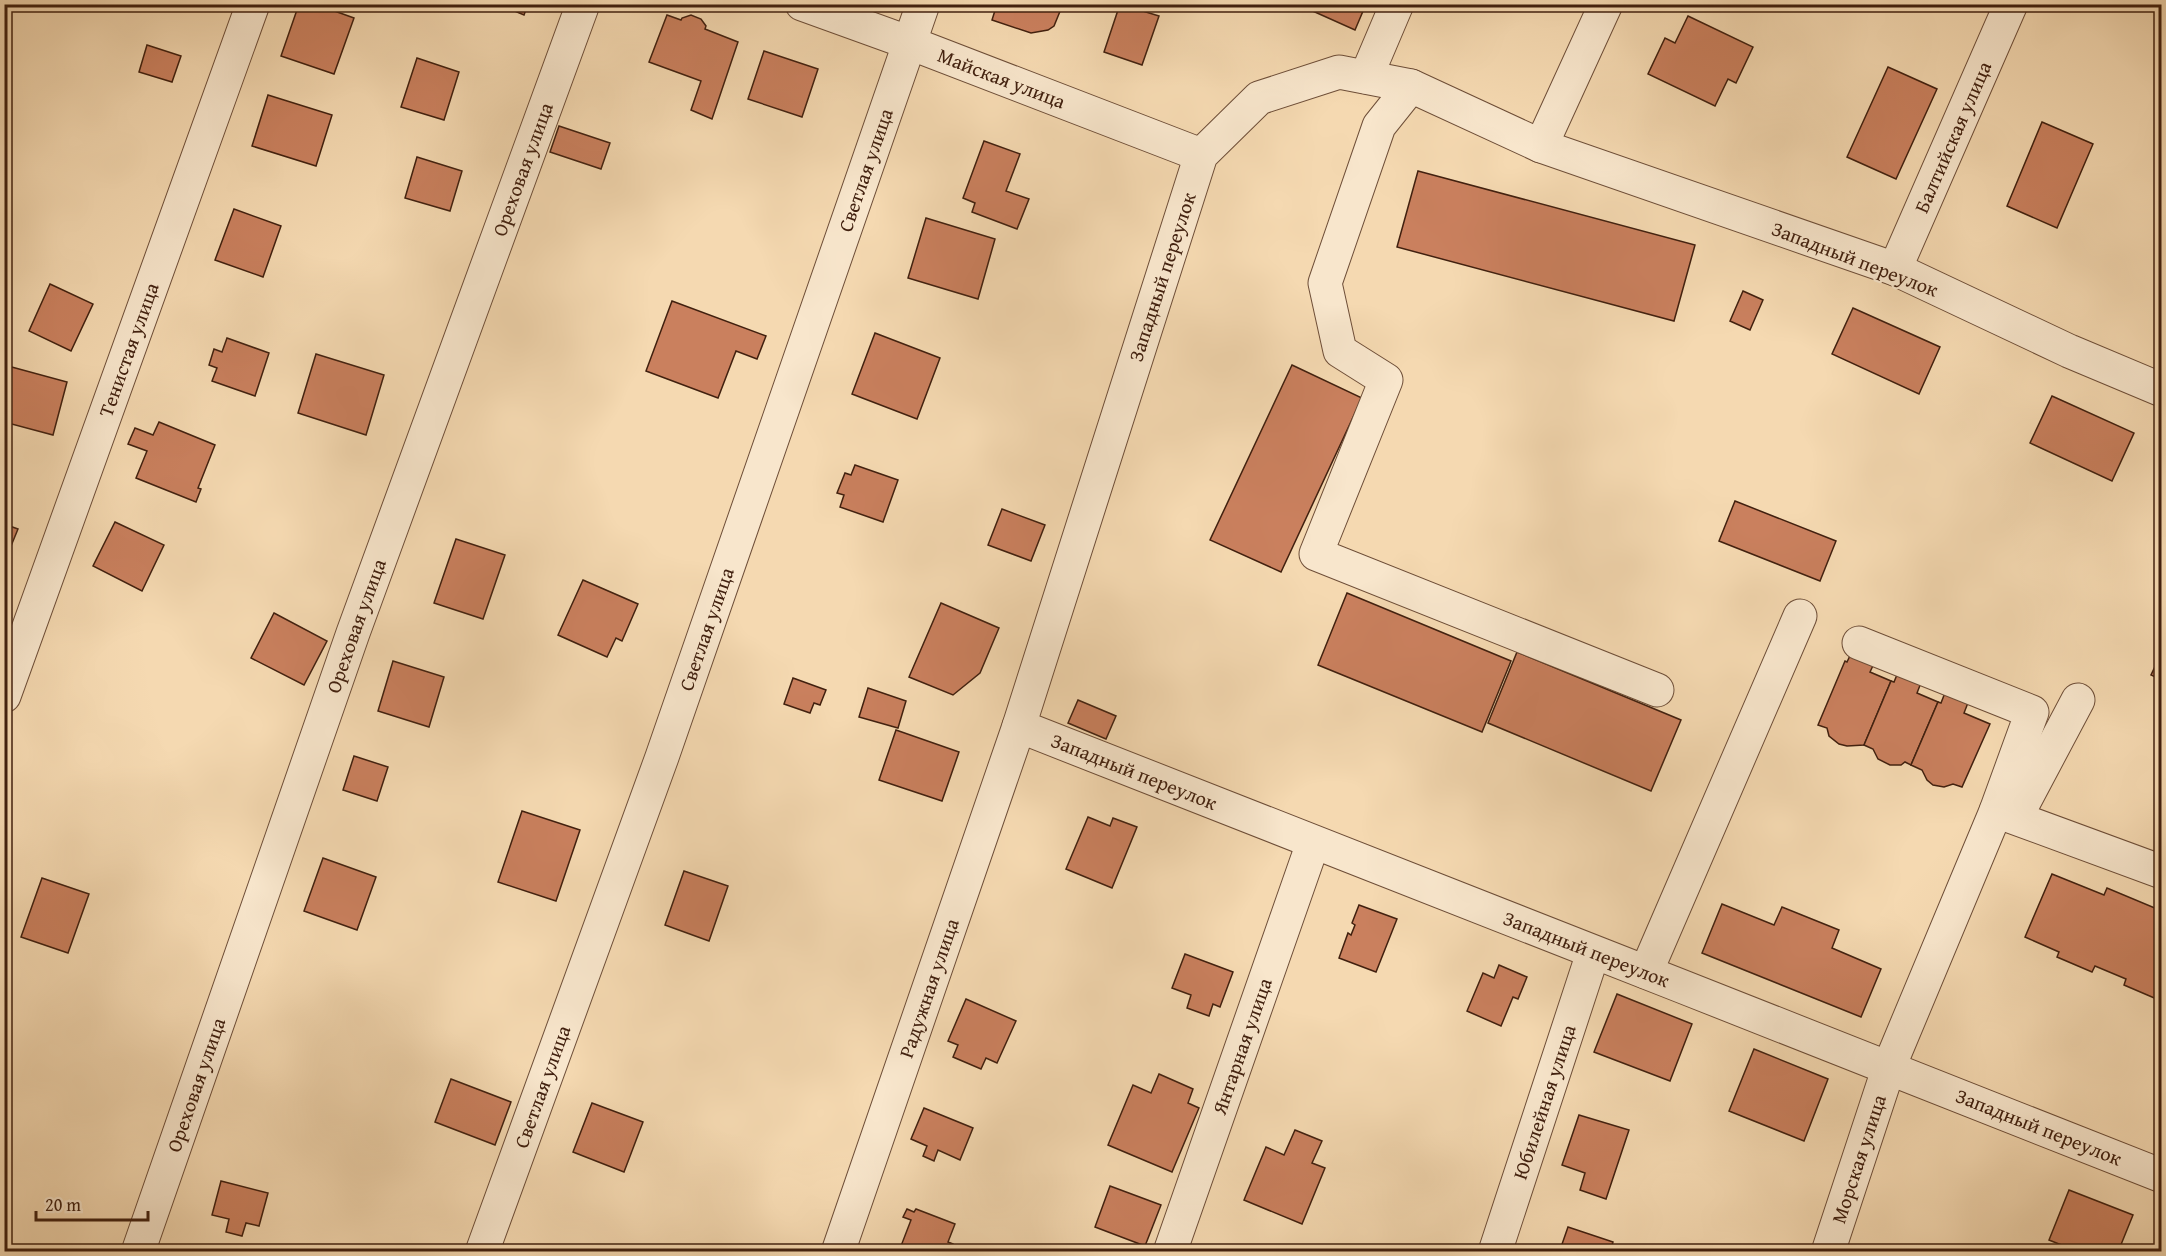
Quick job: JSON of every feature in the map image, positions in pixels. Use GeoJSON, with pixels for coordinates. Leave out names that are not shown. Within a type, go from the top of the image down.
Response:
{"type":"FeatureCollection","features":[{"type":"Feature","properties":{"kind":"street","name":"Тенистая улица"},"geometry":{"type":"LineString","coordinates":[[4,696],[253,4]]}},
{"type":"Feature","properties":{"kind":"street","name":"Ореховая улица"},"geometry":{"type":"LineString","coordinates":[[138,1251],[353,633],[583,4]]}},
{"type":"Feature","properties":{"kind":"street","name":"Майская улица"},"geometry":{"type":"LineString","coordinates":[[802,4],[1201,155]]}},
{"type":"Feature","properties":{"kind":"street","name":"Светлая улица"},"geometry":{"type":"LineString","coordinates":[[482,1251],[662,757],[923,4]]}},
{"type":"Feature","properties":{"kind":"street"},"geometry":{"type":"LineString","coordinates":[[1366,77],[1397,4]]}},
{"type":"Feature","properties":{"kind":"street"},"geometry":{"type":"LineString","coordinates":[[1541,146],[1606,4]]}},
{"type":"Feature","properties":{"kind":"street","name":"Балтийская улица"},"geometry":{"type":"LineString","coordinates":[[1895,269],[2011,4]]}},
{"type":"Feature","properties":{"kind":"street","name":"Западный переулок"},"geometry":{"type":"LineString","coordinates":[[2162,390],[2068,351],[1895,269],[1541,146],[1411,86],[1340,72],[1259,98],[1201,155],[1019,726],[2162,1176]]}},
{"type":"Feature","properties":{"kind":"street"},"geometry":{"type":"LineString","coordinates":[[1411,86],[1379,126],[1325,283],[1340,351],[1386,380],[1316,554],[1657,690]]}},
{"type":"Feature","properties":{"kind":"street"},"geometry":{"type":"LineString","coordinates":[[1646,972],[1800,616]]}},
{"type":"Feature","properties":{"kind":"street"},"geometry":{"type":"LineString","coordinates":[[1859,643],[2032,712],[2006,814]]}},
{"type":"Feature","properties":{"kind":"street"},"geometry":{"type":"LineString","coordinates":[[2006,814],[2078,700]]}},
{"type":"Feature","properties":{"kind":"street","name":"Радужная улица"},"geometry":{"type":"LineString","coordinates":[[838,1251],[1019,726]]}},
{"type":"Feature","properties":{"kind":"street"},"geometry":{"type":"LineString","coordinates":[[2006,814],[2162,872]]}},
{"type":"Feature","properties":{"kind":"street","name":"Морская улица"},"geometry":{"type":"LineString","coordinates":[[1828,1251],[1889,1067],[2006,814]]}},
{"type":"Feature","properties":{"kind":"street","name":"Янтарная улица"},"geometry":{"type":"LineString","coordinates":[[1170,1251],[1313,843]]}},
{"type":"Feature","properties":{"kind":"street","name":"Юбилейная улица"},"geometry":{"type":"LineString","coordinates":[[1495,1251],[1593,953]]}},
{"type":"Feature","properties":{"kind":"building"},"geometry":{"type":"Polygon","coordinates":[[[299,4],[315,4],[354,18],[334,74],[281,56],[299,4]]]}},
{"type":"Feature","properties":{"kind":"building"},"geometry":{"type":"Polygon","coordinates":[[[498,4],[528,4],[524,15],[498,4]]]}},
{"type":"Feature","properties":{"kind":"building"},"geometry":{"type":"Polygon","coordinates":[[[997,4],[1063,4],[1054,26],[1048,30],[1031,33],[992,20],[997,4]]]}},
{"type":"Feature","properties":{"kind":"building"},"geometry":{"type":"Polygon","coordinates":[[[1120,4],[1159,16],[1142,65],[1104,52],[1120,4]]]}},
{"type":"Feature","properties":{"kind":"building"},"geometry":{"type":"Polygon","coordinates":[[[1297,4],[1366,4],[1355,30],[1297,4]]]}},
{"type":"Feature","properties":{"kind":"building"},"geometry":{"type":"Polygon","coordinates":[[[667,15],[681,20],[691,15],[701,19],[706,26],[705,29],[738,42],[712,119],[691,110],[701,81],[649,62],[667,15]]]}},
{"type":"Feature","properties":{"kind":"building"},"geometry":{"type":"Polygon","coordinates":[[[1688,16],[1753,47],[1736,83],[1728,79],[1715,106],[1648,74],[1665,38],[1675,43],[1688,16]]]}},
{"type":"Feature","properties":{"kind":"building"},"geometry":{"type":"Polygon","coordinates":[[[147,45],[181,56],[172,82],[139,72],[147,45]]]}},
{"type":"Feature","properties":{"kind":"building"},"geometry":{"type":"Polygon","coordinates":[[[764,51],[818,69],[802,117],[748,99],[764,51]]]}},
{"type":"Feature","properties":{"kind":"building"},"geometry":{"type":"Polygon","coordinates":[[[417,58],[459,72],[444,120],[401,107],[417,58]]]}},
{"type":"Feature","properties":{"kind":"building"},"geometry":{"type":"Polygon","coordinates":[[[1888,67],[1937,89],[1896,179],[1847,157],[1888,67]]]}},
{"type":"Feature","properties":{"kind":"building"},"geometry":{"type":"Polygon","coordinates":[[[268,95],[332,115],[316,166],[252,146],[268,95]]]}},
{"type":"Feature","properties":{"kind":"building"},"geometry":{"type":"Polygon","coordinates":[[[2042,122],[2093,144],[2057,228],[2007,206],[2042,122]]]}},
{"type":"Feature","properties":{"kind":"building"},"geometry":{"type":"Polygon","coordinates":[[[559,126],[610,143],[601,169],[550,152],[559,126]]]}},
{"type":"Feature","properties":{"kind":"building"},"geometry":{"type":"Polygon","coordinates":[[[984,141],[1020,154],[1006,191],[1029,199],[1017,229],[972,212],[975,203],[963,198],[984,141]]]}},
{"type":"Feature","properties":{"kind":"building"},"geometry":{"type":"Polygon","coordinates":[[[417,157],[462,171],[450,211],[405,198],[417,157]]]}},
{"type":"Feature","properties":{"kind":"building"},"geometry":{"type":"Polygon","coordinates":[[[1418,171],[1695,245],[1674,321],[1397,247],[1418,171]]]}},
{"type":"Feature","properties":{"kind":"building"},"geometry":{"type":"Polygon","coordinates":[[[234,209],[281,226],[263,277],[215,260],[234,209]]]}},
{"type":"Feature","properties":{"kind":"building"},"geometry":{"type":"Polygon","coordinates":[[[926,218],[995,239],[978,299],[908,278],[926,218]]]}},
{"type":"Feature","properties":{"kind":"building"},"geometry":{"type":"Polygon","coordinates":[[[50,284],[93,304],[71,351],[29,331],[50,284]]]}},
{"type":"Feature","properties":{"kind":"building"},"geometry":{"type":"Polygon","coordinates":[[[1743,291],[1763,300],[1750,330],[1730,321],[1743,291]]]}},
{"type":"Feature","properties":{"kind":"building"},"geometry":{"type":"Polygon","coordinates":[[[672,301],[766,336],[757,359],[736,351],[718,398],[646,371],[672,301]]]}},
{"type":"Feature","properties":{"kind":"building"},"geometry":{"type":"Polygon","coordinates":[[[1853,308],[1940,347],[1919,394],[1832,354],[1853,308]]]}},
{"type":"Feature","properties":{"kind":"building"},"geometry":{"type":"Polygon","coordinates":[[[875,333],[940,358],[917,419],[852,394],[875,333]]]}},
{"type":"Feature","properties":{"kind":"building"},"geometry":{"type":"Polygon","coordinates":[[[227,338],[269,353],[255,396],[212,381],[217,368],[209,365],[214,349],[222,352],[227,338]]]}},
{"type":"Feature","properties":{"kind":"building"},"geometry":{"type":"Polygon","coordinates":[[[316,354],[384,375],[366,435],[298,413],[316,354]]]}},
{"type":"Feature","properties":{"kind":"building"},"geometry":{"type":"Polygon","coordinates":[[[1292,365],[1362,398],[1281,572],[1210,540],[1292,365]]]}},
{"type":"Feature","properties":{"kind":"building"},"geometry":{"type":"Polygon","coordinates":[[[8,366],[67,382],[53,435],[4,422],[4,380],[8,366]]]}},
{"type":"Feature","properties":{"kind":"building"},"geometry":{"type":"Polygon","coordinates":[[[2052,396],[2134,433],[2112,481],[2030,443],[2052,396]]]}},
{"type":"Feature","properties":{"kind":"building"},"geometry":{"type":"Polygon","coordinates":[[[159,422],[215,445],[198,488],[201,489],[196,502],[136,478],[147,451],[128,444],[135,428],[153,435],[159,422]]]}},
{"type":"Feature","properties":{"kind":"building"},"geometry":{"type":"Polygon","coordinates":[[[855,465],[898,480],[883,522],[840,507],[844,495],[837,493],[845,473],[851,475],[855,465]]]}},
{"type":"Feature","properties":{"kind":"building"},"geometry":{"type":"Polygon","coordinates":[[[1735,501],[1836,541],[1820,581],[1719,541],[1735,501]]]}},
{"type":"Feature","properties":{"kind":"building"},"geometry":{"type":"Polygon","coordinates":[[[1002,509],[1045,525],[1031,561],[988,545],[1002,509]]]}},
{"type":"Feature","properties":{"kind":"building"},"geometry":{"type":"Polygon","coordinates":[[[115,522],[164,545],[142,591],[93,566],[115,522]]]}},
{"type":"Feature","properties":{"kind":"building"},"geometry":{"type":"Polygon","coordinates":[[[4,524],[18,529],[4,563],[4,524]]]}},
{"type":"Feature","properties":{"kind":"building"},"geometry":{"type":"Polygon","coordinates":[[[456,539],[505,555],[483,619],[434,603],[456,539]]]}},
{"type":"Feature","properties":{"kind":"building"},"geometry":{"type":"Polygon","coordinates":[[[583,580],[638,604],[622,641],[616,638],[607,657],[558,635],[583,580]]]}},
{"type":"Feature","properties":{"kind":"building"},"geometry":{"type":"Polygon","coordinates":[[[1347,593],[1511,661],[1482,732],[1318,665],[1347,593]]]}},
{"type":"Feature","properties":{"kind":"building"},"geometry":{"type":"Polygon","coordinates":[[[941,603],[999,628],[980,673],[953,695],[909,677],[941,603]]]}},
{"type":"Feature","properties":{"kind":"building"},"geometry":{"type":"Polygon","coordinates":[[[274,613],[327,641],[304,685],[251,658],[274,613]]]}},
{"type":"Feature","properties":{"kind":"building"},"geometry":{"type":"Polygon","coordinates":[[[1855,645],[1878,655],[1870,672],[1891,681],[1864,745],[1847,746],[1839,744],[1829,736],[1827,728],[1818,725],[1845,661],[1847,662],[1855,645]]]}},
{"type":"Feature","properties":{"kind":"building"},"geometry":{"type":"Polygon","coordinates":[[[1517,652],[1681,720],[1651,791],[1488,723],[1517,652]]]}},
{"type":"Feature","properties":{"kind":"building"},"geometry":{"type":"Polygon","coordinates":[[[2162,652],[2162,680],[2151,675],[2162,652]]]}},
{"type":"Feature","properties":{"kind":"building"},"geometry":{"type":"Polygon","coordinates":[[[393,661],[444,677],[429,727],[378,711],[393,661]]]}},
{"type":"Feature","properties":{"kind":"building"},"geometry":{"type":"Polygon","coordinates":[[[1901,665],[1924,675],[1917,693],[1938,702],[1911,765],[1905,762],[1901,765],[1890,765],[1878,759],[1873,749],[1864,745],[1891,681],[1894,682],[1901,665]]]}},
{"type":"Feature","properties":{"kind":"building"},"geometry":{"type":"Polygon","coordinates":[[[793,678],[826,690],[820,705],[814,703],[810,713],[784,704],[793,678]]]}},
{"type":"Feature","properties":{"kind":"building"},"geometry":{"type":"Polygon","coordinates":[[[1948,685],[1971,695],[1964,713],[1990,724],[1962,787],[1953,784],[1944,787],[1933,785],[1927,780],[1922,770],[1911,765],[1938,702],[1941,703],[1948,685]]]}},
{"type":"Feature","properties":{"kind":"building"},"geometry":{"type":"Polygon","coordinates":[[[868,688],[906,701],[898,728],[859,717],[868,688]]]}},
{"type":"Feature","properties":{"kind":"building"},"geometry":{"type":"Polygon","coordinates":[[[1078,700],[1116,716],[1106,739],[1068,723],[1078,700]]]}},
{"type":"Feature","properties":{"kind":"building"},"geometry":{"type":"Polygon","coordinates":[[[896,730],[959,752],[942,801],[879,780],[896,730]]]}},
{"type":"Feature","properties":{"kind":"building"},"geometry":{"type":"Polygon","coordinates":[[[354,756],[388,767],[377,801],[343,790],[354,756]]]}},
{"type":"Feature","properties":{"kind":"building"},"geometry":{"type":"Polygon","coordinates":[[[522,811],[580,830],[556,901],[498,882],[522,811]]]}},
{"type":"Feature","properties":{"kind":"building"},"geometry":{"type":"Polygon","coordinates":[[[1088,817],[1110,826],[1113,818],[1137,827],[1112,888],[1066,869],[1088,817]]]}},
{"type":"Feature","properties":{"kind":"building"},"geometry":{"type":"Polygon","coordinates":[[[323,858],[376,877],[357,930],[304,911],[323,858]]]}},
{"type":"Feature","properties":{"kind":"building"},"geometry":{"type":"Polygon","coordinates":[[[684,871],[728,886],[709,941],[665,925],[684,871]]]}},
{"type":"Feature","properties":{"kind":"building"},"geometry":{"type":"Polygon","coordinates":[[[2052,874],[2104,895],[2107,888],[2162,911],[2162,995],[2159,1000],[2124,985],[2126,979],[2095,966],[2092,972],[2057,957],[2059,952],[2025,937],[2052,874]]]}},
{"type":"Feature","properties":{"kind":"building"},"geometry":{"type":"Polygon","coordinates":[[[42,878],[89,894],[68,953],[21,937],[42,878]]]}},
{"type":"Feature","properties":{"kind":"building"},"geometry":{"type":"Polygon","coordinates":[[[1722,904],[1774,925],[1782,907],[1839,930],[1832,948],[1881,969],[1861,1017],[1702,953],[1722,904]]]}},
{"type":"Feature","properties":{"kind":"building"},"geometry":{"type":"Polygon","coordinates":[[[1359,905],[1397,919],[1376,972],[1339,958],[1348,933],[1351,935],[1355,925],[1352,923],[1359,905]]]}},
{"type":"Feature","properties":{"kind":"building"},"geometry":{"type":"Polygon","coordinates":[[[1185,954],[1233,972],[1220,1007],[1213,1004],[1209,1016],[1187,1008],[1191,995],[1172,988],[1185,954]]]}},
{"type":"Feature","properties":{"kind":"building"},"geometry":{"type":"Polygon","coordinates":[[[1499,965],[1527,977],[1518,999],[1513,997],[1501,1026],[1467,1011],[1483,973],[1494,978],[1499,965]]]}},
{"type":"Feature","properties":{"kind":"building"},"geometry":{"type":"Polygon","coordinates":[[[1617,994],[1692,1024],[1670,1081],[1594,1052],[1617,994]]]}},
{"type":"Feature","properties":{"kind":"building"},"geometry":{"type":"Polygon","coordinates":[[[966,999],[1016,1021],[997,1063],[986,1058],[981,1069],[953,1057],[958,1045],[948,1041],[966,999]]]}},
{"type":"Feature","properties":{"kind":"building"},"geometry":{"type":"Polygon","coordinates":[[[1754,1049],[1828,1079],[1804,1141],[1729,1111],[1754,1049]]]}},
{"type":"Feature","properties":{"kind":"building"},"geometry":{"type":"Polygon","coordinates":[[[1159,1074],[1193,1089],[1188,1103],[1199,1108],[1172,1172],[1108,1145],[1133,1085],[1151,1093],[1159,1074]]]}},
{"type":"Feature","properties":{"kind":"building"},"geometry":{"type":"Polygon","coordinates":[[[451,1079],[511,1102],[495,1145],[435,1122],[451,1079]]]}},
{"type":"Feature","properties":{"kind":"building"},"geometry":{"type":"Polygon","coordinates":[[[592,1103],[643,1122],[624,1172],[573,1152],[592,1103]]]}},
{"type":"Feature","properties":{"kind":"building"},"geometry":{"type":"Polygon","coordinates":[[[924,1108],[973,1128],[960,1160],[938,1150],[934,1161],[923,1156],[927,1146],[911,1139],[924,1108]]]}},
{"type":"Feature","properties":{"kind":"building"},"geometry":{"type":"Polygon","coordinates":[[[1579,1115],[1629,1130],[1606,1199],[1580,1190],[1585,1173],[1562,1165],[1579,1115]]]}},
{"type":"Feature","properties":{"kind":"building"},"geometry":{"type":"Polygon","coordinates":[[[1295,1130],[1322,1141],[1312,1163],[1325,1168],[1302,1224],[1244,1200],[1266,1147],[1284,1155],[1295,1130]]]}},
{"type":"Feature","properties":{"kind":"building"},"geometry":{"type":"Polygon","coordinates":[[[221,1181],[268,1193],[259,1226],[246,1223],[242,1236],[226,1232],[229,1219],[212,1215],[221,1181]]]}},
{"type":"Feature","properties":{"kind":"building"},"geometry":{"type":"Polygon","coordinates":[[[1110,1186],[1161,1205],[1145,1246],[1095,1227],[1110,1186]]]}},
{"type":"Feature","properties":{"kind":"building"},"geometry":{"type":"Polygon","coordinates":[[[2069,1190],[2133,1215],[2118,1252],[2079,1252],[2049,1240],[2069,1190]]]}},
{"type":"Feature","properties":{"kind":"building"},"geometry":{"type":"Polygon","coordinates":[[[907,1209],[914,1212],[916,1209],[955,1224],[948,1242],[953,1244],[950,1252],[915,1252],[901,1246],[911,1220],[903,1217],[907,1209]]]}},
{"type":"Feature","properties":{"kind":"building"},"geometry":{"type":"Polygon","coordinates":[[[1568,1227],[1613,1242],[1610,1252],[1546,1252],[1553,1247],[1560,1250],[1568,1227]]]}}]}
